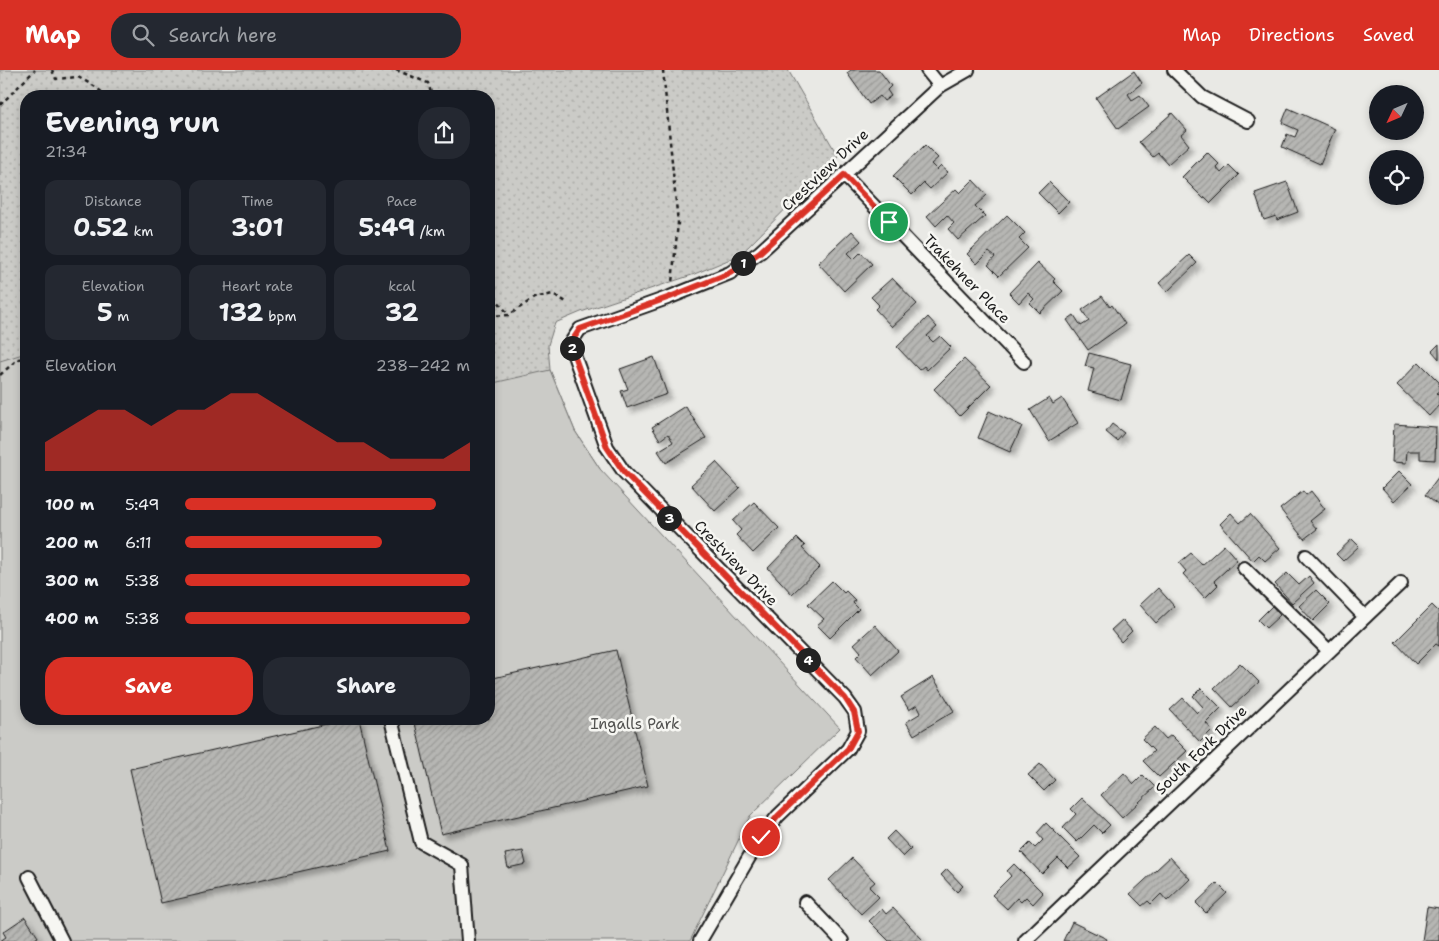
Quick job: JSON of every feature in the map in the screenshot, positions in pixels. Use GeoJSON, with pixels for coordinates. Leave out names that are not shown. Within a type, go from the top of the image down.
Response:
{"type":"FeatureCollection","features":[{"type":"Feature","properties":{"kind":"street"},"geometry":{"type":"LineString","coordinates":[[927,70],[940,86]]}},
{"type":"Feature","properties":{"kind":"street","name":"Crestview Drive"},"geometry":{"type":"LineString","coordinates":[[700,941],[761,837],[778,816],[848,749],[858,731],[854,712],[845,698],[624,472],[607,447],[570,344],[580,329],[730,273],[760,252],[940,86],[968,70]]}},
{"type":"Feature","properties":{"kind":"street"},"geometry":{"type":"LineString","coordinates":[[1174,70],[1202,98],[1248,121]]}},
{"type":"Feature","properties":{"kind":"street","name":"Trakehner Place"},"geometry":{"type":"LineString","coordinates":[[844,175],[1024,362]]}},
{"type":"Feature","properties":{"kind":"street"},"geometry":{"type":"LineString","coordinates":[[1306,556],[1365,617]]}},
{"type":"Feature","properties":{"kind":"street"},"geometry":{"type":"LineString","coordinates":[[1244,568],[1330,651]]}},
{"type":"Feature","properties":{"kind":"street","name":"South Fork Drive"},"geometry":{"type":"LineString","coordinates":[[1024,941],[1400,583]]}},
{"type":"Feature","properties":{"kind":"street"},"geometry":{"type":"LineString","coordinates":[[392,725],[421,842],[462,865],[468,941]]}},
{"type":"Feature","properties":{"kind":"street"},"geometry":{"type":"LineString","coordinates":[[29,877],[62,941]]}},
{"type":"Feature","properties":{"kind":"street"},"geometry":{"type":"LineString","coordinates":[[805,902],[842,941]]}},
{"type":"Feature","properties":{"kind":"path"},"geometry":{"type":"LineString","coordinates":[[0,105],[34,70]]}},
{"type":"Feature","properties":{"kind":"path"},"geometry":{"type":"LineString","coordinates":[[52,70],[56,79],[78,78],[99,90]]}},
{"type":"Feature","properties":{"kind":"path"},"geometry":{"type":"LineString","coordinates":[[396,70],[428,83],[430,90]]}},
{"type":"Feature","properties":{"kind":"path"},"geometry":{"type":"LineString","coordinates":[[663,70],[678,223],[670,297]]}},
{"type":"Feature","properties":{"kind":"path"},"geometry":{"type":"LineString","coordinates":[[495,316],[509,315],[534,298],[553,294],[568,303]]}},
{"type":"Feature","properties":{"kind":"path"},"geometry":{"type":"LineString","coordinates":[[495,298],[509,315]]}},
{"type":"Feature","properties":{"kind":"path"},"geometry":{"type":"LineString","coordinates":[[0,375],[20,360]]}},
{"type":"Feature","properties":{"kind":"green space"},"geometry":{"type":"Polygon","coordinates":[[[0,70],[788,70],[838,156],[740,255],[692,275],[581,312],[555,323],[548,345],[550,370],[575,431],[600,469],[495,523],[495,90],[20,90],[20,526],[0,539],[0,70]]]}},
{"type":"Feature","properties":{"kind":"green space","name":"Ingalls Park"},"geometry":{"type":"Polygon","coordinates":[[[20,355],[20,725],[495,725],[495,383],[550,370],[575,431],[600,469],[840,728],[750,816],[690,941],[0,941],[0,361],[20,355]]]}},
{"type":"Feature","properties":{"kind":"building"},"geometry":{"type":"Polygon","coordinates":[[[851,70],[879,70],[891,86],[887,90],[891,96],[884,101],[880,96],[869,104],[847,73],[851,70]]]}},
{"type":"Feature","properties":{"kind":"building"},"geometry":{"type":"Polygon","coordinates":[[[1134,71],[1142,83],[1128,94],[1132,100],[1140,95],[1149,107],[1118,129],[1096,98],[1134,71]]]}},
{"type":"Feature","properties":{"kind":"building"},"geometry":{"type":"Polygon","coordinates":[[[1288,108],[1335,129],[1320,164],[1282,147],[1287,134],[1295,137],[1298,130],[1282,123],[1288,108]]]}},
{"type":"Feature","properties":{"kind":"building"},"geometry":{"type":"Polygon","coordinates":[[[1172,113],[1187,130],[1181,135],[1189,145],[1168,164],[1158,153],[1153,157],[1139,142],[1172,113]]]}},
{"type":"Feature","properties":{"kind":"building"},"geometry":{"type":"Polygon","coordinates":[[[925,145],[938,158],[931,164],[937,170],[941,166],[948,172],[930,189],[924,183],[912,195],[893,176],[925,145]]]}},
{"type":"Feature","properties":{"kind":"building"},"geometry":{"type":"Polygon","coordinates":[[[1207,152],[1219,164],[1216,167],[1221,173],[1229,165],[1239,175],[1211,203],[1205,197],[1204,199],[1182,177],[1207,152]]]}},
{"type":"Feature","properties":{"kind":"building"},"geometry":{"type":"Polygon","coordinates":[[[973,180],[987,195],[975,206],[985,216],[958,240],[948,229],[954,223],[947,215],[936,226],[927,216],[956,189],[960,193],[973,180]]]}},
{"type":"Feature","properties":{"kind":"building"},"geometry":{"type":"Polygon","coordinates":[[[1049,182],[1069,202],[1058,213],[1038,193],[1049,182]]]}},
{"type":"Feature","properties":{"kind":"building"},"geometry":{"type":"Polygon","coordinates":[[[1287,182],[1298,212],[1277,220],[1276,216],[1264,220],[1255,193],[1287,182]]]}},
{"type":"Feature","properties":{"kind":"building"},"geometry":{"type":"Polygon","coordinates":[[[1007,215],[1025,233],[1019,239],[1028,248],[999,276],[988,265],[995,257],[989,252],[977,264],[967,254],[1007,215]]]}},
{"type":"Feature","properties":{"kind":"building"},"geometry":{"type":"Polygon","coordinates":[[[852,231],[861,241],[848,253],[854,259],[861,252],[872,264],[844,291],[818,263],[852,231]]]}},
{"type":"Feature","properties":{"kind":"building"},"geometry":{"type":"Polygon","coordinates":[[[1189,255],[1197,263],[1167,292],[1159,283],[1189,255]]]}},
{"type":"Feature","properties":{"kind":"building"},"geometry":{"type":"Polygon","coordinates":[[[1038,263],[1055,279],[1053,281],[1063,291],[1040,313],[1030,303],[1034,299],[1028,293],[1019,303],[1009,293],[1038,263]]]}},
{"type":"Feature","properties":{"kind":"building"},"geometry":{"type":"Polygon","coordinates":[[[892,278],[917,304],[892,327],[875,309],[879,305],[871,297],[892,278]]]}},
{"type":"Feature","properties":{"kind":"building"},"geometry":{"type":"Polygon","coordinates":[[[1102,296],[1110,307],[1112,305],[1125,324],[1088,350],[1067,320],[1074,315],[1081,326],[1089,321],[1082,310],[1102,296]]]}},
{"type":"Feature","properties":{"kind":"building"},"geometry":{"type":"Polygon","coordinates":[[[928,317],[937,327],[927,336],[933,342],[940,336],[951,347],[927,370],[924,366],[919,370],[897,347],[928,317]]]}},
{"type":"Feature","properties":{"kind":"building"},"geometry":{"type":"Polygon","coordinates":[[[1439,344],[1439,359],[1432,351],[1439,344]]]}},
{"type":"Feature","properties":{"kind":"building"},"geometry":{"type":"Polygon","coordinates":[[[1089,353],[1131,364],[1121,400],[1088,391],[1094,368],[1085,366],[1089,353]]]}},
{"type":"Feature","properties":{"kind":"building"},"geometry":{"type":"Polygon","coordinates":[[[654,357],[667,394],[627,408],[621,391],[628,389],[620,369],[654,357]]]}},
{"type":"Feature","properties":{"kind":"building"},"geometry":{"type":"Polygon","coordinates":[[[964,359],[991,385],[960,416],[934,389],[964,359]]]}},
{"type":"Feature","properties":{"kind":"building"},"geometry":{"type":"Polygon","coordinates":[[[1419,362],[1439,382],[1439,391],[1436,393],[1439,396],[1439,405],[1429,416],[1397,385],[1419,362]]]}},
{"type":"Feature","properties":{"kind":"building"},"geometry":{"type":"Polygon","coordinates":[[[1049,398],[1053,404],[1062,398],[1078,423],[1049,441],[1030,410],[1049,398]]]}},
{"type":"Feature","properties":{"kind":"building"},"geometry":{"type":"Polygon","coordinates":[[[685,406],[706,438],[666,463],[658,451],[673,442],[668,434],[660,440],[652,427],[685,406]]]}},
{"type":"Feature","properties":{"kind":"building"},"geometry":{"type":"Polygon","coordinates":[[[989,411],[1022,426],[1010,452],[978,438],[989,411]]]}},
{"type":"Feature","properties":{"kind":"building"},"geometry":{"type":"Polygon","coordinates":[[[1112,424],[1124,433],[1117,441],[1106,432],[1112,424]]]}},
{"type":"Feature","properties":{"kind":"building"},"geometry":{"type":"Polygon","coordinates":[[[1394,424],[1436,427],[1435,460],[1420,459],[1420,451],[1407,451],[1406,463],[1392,462],[1394,424]]]}},
{"type":"Feature","properties":{"kind":"building"},"geometry":{"type":"Polygon","coordinates":[[[716,462],[740,488],[715,511],[691,485],[716,462]]]}},
{"type":"Feature","properties":{"kind":"building"},"geometry":{"type":"Polygon","coordinates":[[[1399,471],[1412,484],[1394,501],[1382,488],[1399,471]]]}},
{"type":"Feature","properties":{"kind":"building"},"geometry":{"type":"Polygon","coordinates":[[[1439,476],[1439,506],[1425,495],[1439,476]]]}},
{"type":"Feature","properties":{"kind":"building"},"geometry":{"type":"Polygon","coordinates":[[[1303,491],[1306,495],[1311,491],[1325,509],[1310,521],[1317,529],[1304,539],[1280,509],[1303,491]]]}},
{"type":"Feature","properties":{"kind":"building"},"geometry":{"type":"Polygon","coordinates":[[[754,502],[779,528],[753,553],[736,535],[741,530],[733,521],[754,502]]]}},
{"type":"Feature","properties":{"kind":"building"},"geometry":{"type":"Polygon","coordinates":[[[1231,513],[1240,523],[1250,514],[1280,548],[1265,561],[1259,555],[1253,561],[1220,524],[1231,513]]]}},
{"type":"Feature","properties":{"kind":"building"},"geometry":{"type":"Polygon","coordinates":[[[797,538],[805,546],[802,548],[820,567],[792,594],[768,568],[797,538]]]}},
{"type":"Feature","properties":{"kind":"building"},"geometry":{"type":"Polygon","coordinates":[[[1352,539],[1359,546],[1343,561],[1336,554],[1352,539]]]}},
{"type":"Feature","properties":{"kind":"building"},"geometry":{"type":"Polygon","coordinates":[[[1224,545],[1237,560],[1214,581],[1218,585],[1205,598],[1183,574],[1186,571],[1179,563],[1191,553],[1202,565],[1224,545]]]}},
{"type":"Feature","properties":{"kind":"building"},"geometry":{"type":"Polygon","coordinates":[[[1287,573],[1299,585],[1309,576],[1314,583],[1292,603],[1275,584],[1287,573]]]}},
{"type":"Feature","properties":{"kind":"building"},"geometry":{"type":"Polygon","coordinates":[[[832,581],[844,593],[846,591],[855,600],[853,603],[859,609],[830,638],[817,625],[824,619],[808,604],[832,581]]]}},
{"type":"Feature","properties":{"kind":"building"},"geometry":{"type":"Polygon","coordinates":[[[1158,588],[1174,606],[1156,623],[1140,605],[1158,588]]]}},
{"type":"Feature","properties":{"kind":"building"},"geometry":{"type":"Polygon","coordinates":[[[1316,590],[1330,604],[1313,621],[1299,606],[1316,590]]]}},
{"type":"Feature","properties":{"kind":"building"},"geometry":{"type":"Polygon","coordinates":[[[1432,605],[1439,612],[1439,646],[1436,644],[1416,664],[1395,642],[1432,605]]]}},
{"type":"Feature","properties":{"kind":"building"},"geometry":{"type":"Polygon","coordinates":[[[1272,606],[1280,615],[1266,628],[1258,620],[1272,606]]]}},
{"type":"Feature","properties":{"kind":"building"},"geometry":{"type":"Polygon","coordinates":[[[1122,620],[1132,631],[1121,642],[1111,630],[1122,620]]]}},
{"type":"Feature","properties":{"kind":"building"},"geometry":{"type":"Polygon","coordinates":[[[875,625],[898,651],[872,675],[856,657],[861,652],[854,644],[875,625]]]}},
{"type":"Feature","properties":{"kind":"building"},"geometry":{"type":"Polygon","coordinates":[[[616,650],[648,786],[441,834],[415,725],[495,725],[495,678],[616,650]]]}},
{"type":"Feature","properties":{"kind":"building"},"geometry":{"type":"Polygon","coordinates":[[[1240,663],[1259,682],[1232,707],[1214,688],[1240,663]]]}},
{"type":"Feature","properties":{"kind":"building"},"geometry":{"type":"Polygon","coordinates":[[[933,677],[954,711],[914,735],[906,722],[921,713],[917,705],[909,710],[901,697],[933,677]]]}},
{"type":"Feature","properties":{"kind":"building"},"geometry":{"type":"Polygon","coordinates":[[[1201,688],[1221,708],[1206,723],[1212,730],[1200,742],[1170,710],[1183,698],[1197,713],[1203,707],[1193,696],[1201,688]]]}},
{"type":"Feature","properties":{"kind":"building"},"geometry":{"type":"Polygon","coordinates":[[[323,725],[360,725],[390,851],[161,903],[130,769],[323,725]]]}},
{"type":"Feature","properties":{"kind":"building"},"geometry":{"type":"Polygon","coordinates":[[[1155,727],[1166,739],[1171,735],[1187,751],[1159,777],[1143,761],[1154,751],[1142,739],[1155,727]]]}},
{"type":"Feature","properties":{"kind":"building"},"geometry":{"type":"Polygon","coordinates":[[[1040,764],[1055,780],[1044,791],[1028,775],[1040,764]]]}},
{"type":"Feature","properties":{"kind":"building"},"geometry":{"type":"Polygon","coordinates":[[[1124,773],[1134,784],[1143,775],[1155,787],[1122,818],[1101,795],[1124,773]]]}},
{"type":"Feature","properties":{"kind":"building"},"geometry":{"type":"Polygon","coordinates":[[[1082,798],[1110,825],[1102,833],[1094,825],[1077,842],[1063,828],[1076,814],[1071,809],[1082,798]]]}},
{"type":"Feature","properties":{"kind":"building"},"geometry":{"type":"Polygon","coordinates":[[[1046,823],[1080,857],[1068,868],[1058,858],[1042,874],[1021,852],[1030,843],[1035,848],[1043,840],[1037,833],[1046,823]]]}},
{"type":"Feature","properties":{"kind":"building"},"geometry":{"type":"Polygon","coordinates":[[[894,831],[911,849],[903,857],[886,839],[894,831]]]}},
{"type":"Feature","properties":{"kind":"building"},"geometry":{"type":"Polygon","coordinates":[[[523,851],[526,864],[508,868],[505,854],[523,851]]]}},
{"type":"Feature","properties":{"kind":"building"},"geometry":{"type":"Polygon","coordinates":[[[1170,857],[1190,879],[1167,901],[1161,894],[1151,904],[1148,901],[1142,906],[1130,894],[1170,857]]]}},
{"type":"Feature","properties":{"kind":"building"},"geometry":{"type":"Polygon","coordinates":[[[852,858],[875,882],[869,887],[879,897],[861,914],[829,880],[852,858]]]}},
{"type":"Feature","properties":{"kind":"building"},"geometry":{"type":"Polygon","coordinates":[[[1014,864],[1043,893],[1033,904],[1026,897],[1021,902],[1017,898],[1007,909],[992,895],[1011,876],[1007,871],[1014,864]]]}},
{"type":"Feature","properties":{"kind":"building"},"geometry":{"type":"Polygon","coordinates":[[[947,869],[963,886],[957,892],[941,875],[947,869]]]}},
{"type":"Feature","properties":{"kind":"building"},"geometry":{"type":"Polygon","coordinates":[[[1217,883],[1227,893],[1206,913],[1196,903],[1217,883]]]}},
{"type":"Feature","properties":{"kind":"building"},"geometry":{"type":"Polygon","coordinates":[[[1427,907],[1439,909],[1439,941],[1422,941],[1427,907]]]}},
{"type":"Feature","properties":{"kind":"building"},"geometry":{"type":"Polygon","coordinates":[[[893,908],[922,939],[920,941],[889,941],[869,921],[882,909],[886,914],[893,908]]]}},
{"type":"Feature","properties":{"kind":"building"},"geometry":{"type":"Polygon","coordinates":[[[25,917],[38,937],[31,941],[0,941],[6,937],[3,932],[25,917]]]}},
{"type":"Feature","properties":{"kind":"building"},"geometry":{"type":"Polygon","coordinates":[[[1072,922],[1107,939],[1106,941],[1063,941],[1072,922]]]}},
{"type":"Feature","properties":{"kind":"route"},"geometry":{"type":"LineString","coordinates":[[761,837],[778,816],[848,749],[858,731],[854,712],[845,698],[624,472],[607,447],[570,344],[580,329],[730,273],[760,252],[844,175],[889,222]]}}]}
